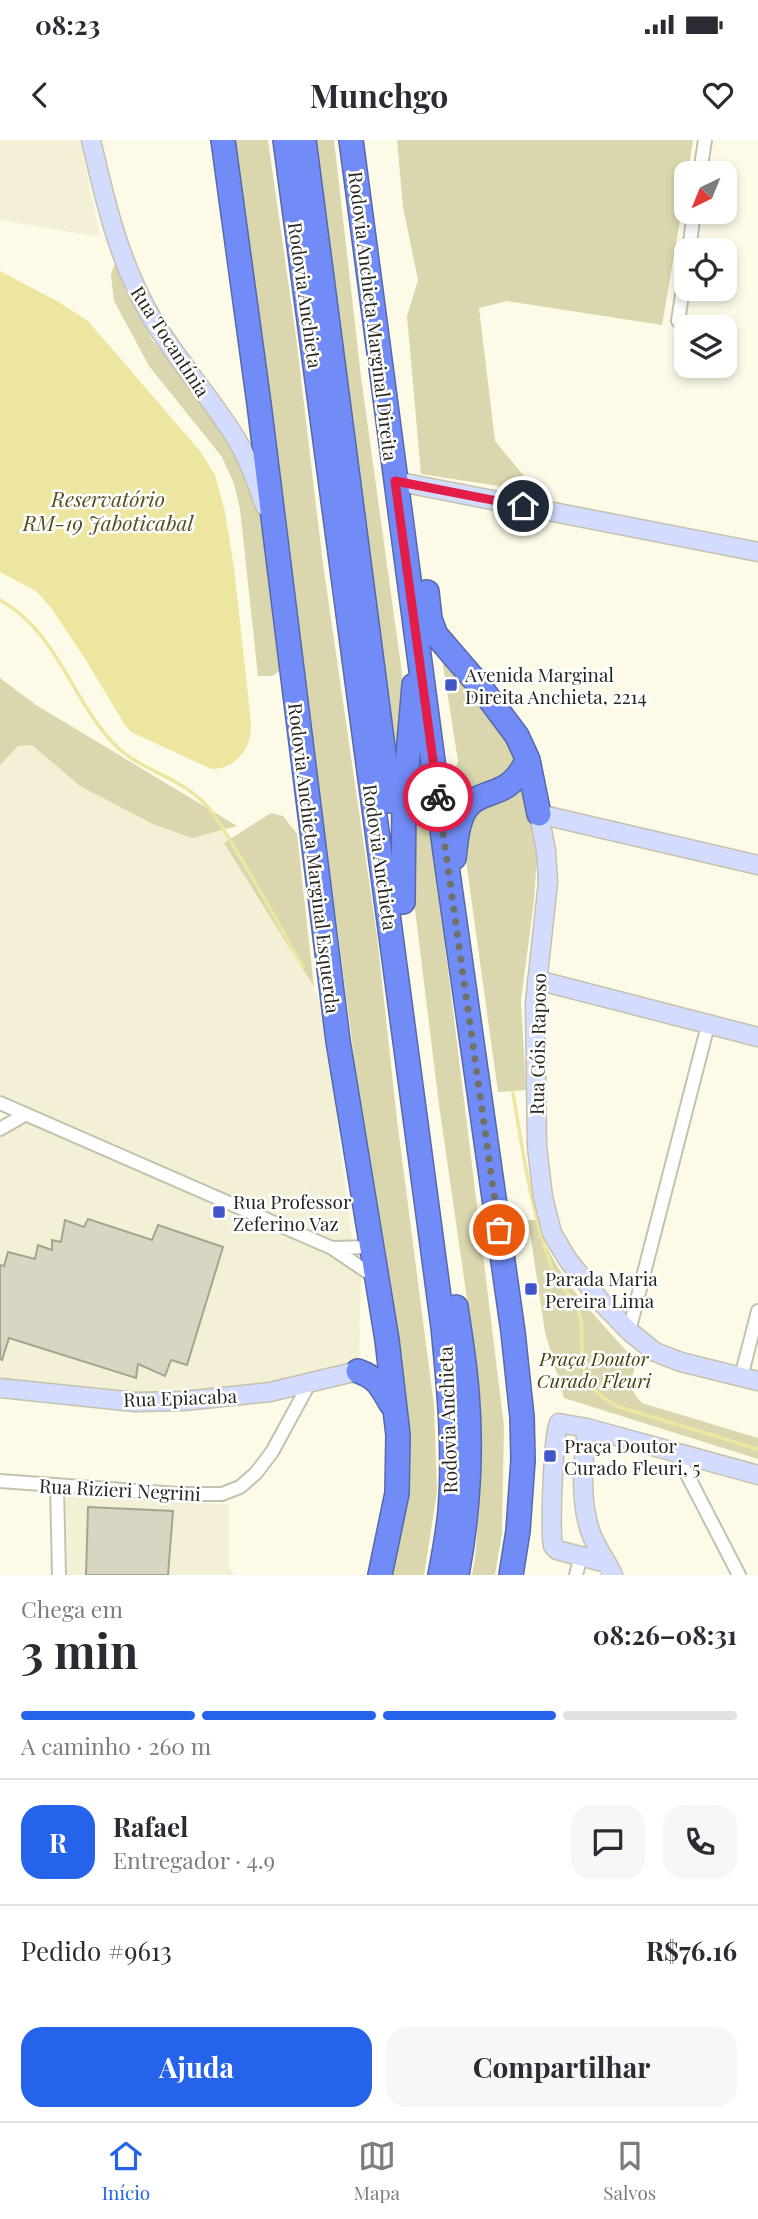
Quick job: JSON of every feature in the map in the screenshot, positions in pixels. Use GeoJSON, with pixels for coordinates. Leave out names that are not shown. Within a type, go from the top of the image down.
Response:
{"type":"FeatureCollection","features":[{"type":"Feature","properties":{"kind":"highway","name":"Rodovia Anchieta Marginal Esquerda"},"geometry":{"type":"LineString","coordinates":[[223,140],[338,1041],[387,1340],[398,1435],[397,1493],[380,1575]]}},
{"type":"Feature","properties":{"kind":"highway","name":"Rodovia Anchieta"},"geometry":{"type":"LineString","coordinates":[[285,140],[443,1327],[451,1409],[452,1457],[450,1511],[440,1575]]}},
{"type":"Feature","properties":{"kind":"highway","name":"Rodovia Anchieta"},"geometry":{"type":"LineString","coordinates":[[304,140],[467,1392],[469,1435],[466,1504],[457,1575]]}},
{"type":"Feature","properties":{"kind":"highway","name":"Rodovia Anchieta Marginal Direita"},"geometry":{"type":"LineString","coordinates":[[351,140],[522,1417],[523,1460],[512,1575]]}},
{"type":"Feature","properties":{"kind":"highway"},"geometry":{"type":"LineString","coordinates":[[402,531],[415,545],[423,561],[430,619],[436,635],[517,736],[528,760],[539,814]]}},
{"type":"Feature","properties":{"kind":"highway"},"geometry":{"type":"LineString","coordinates":[[402,902],[404,802],[418,641]]}},
{"type":"Feature","properties":{"kind":"highway"},"geometry":{"type":"LineString","coordinates":[[452,888],[460,821],[466,808],[474,800],[509,785],[528,760]]}},
{"type":"Feature","properties":{"kind":"highway"},"geometry":{"type":"LineString","coordinates":[[497,791],[513,797],[539,814]]}},
{"type":"Feature","properties":{"kind":"highway"},"geometry":{"type":"LineString","coordinates":[[358,1371],[370,1363],[387,1340]]}},
{"type":"Feature","properties":{"kind":"highway"},"geometry":{"type":"LineString","coordinates":[[358,1371],[376,1380],[395,1410]]}},
{"type":"Feature","properties":{"kind":"street","name":"Rua Tocantínia"},"geometry":{"type":"LineString","coordinates":[[91,140],[116,241],[134,285],[152,319],[239,442],[275,532]]}},
{"type":"Feature","properties":{"kind":"street"},"geometry":{"type":"LineString","coordinates":[[702,161],[705,140]]}},
{"type":"Feature","properties":{"kind":"street"},"geometry":{"type":"LineString","coordinates":[[395,481],[758,552]]}},
{"type":"Feature","properties":{"kind":"street"},"geometry":{"type":"LineString","coordinates":[[539,814],[758,865]]}},
{"type":"Feature","properties":{"kind":"street","name":"Rua Góis Raposo"},"geometry":{"type":"LineString","coordinates":[[539,814],[548,882],[534,1022],[537,1147],[543,1196],[552,1233],[584,1282],[629,1331],[655,1352],[667,1358],[750,1379]]}},
{"type":"Feature","properties":{"kind":"street"},"geometry":{"type":"LineString","coordinates":[[537,980],[758,1037]]}},
{"type":"Feature","properties":{"kind":"street"},"geometry":{"type":"LineString","coordinates":[[629,1331],[708,1025]]}},
{"type":"Feature","properties":{"kind":"street"},"geometry":{"type":"LineString","coordinates":[[0,1102],[331,1248],[375,1277]]}},
{"type":"Feature","properties":{"kind":"street"},"geometry":{"type":"LineString","coordinates":[[0,1129],[26,1114]]}},
{"type":"Feature","properties":{"kind":"street"},"geometry":{"type":"LineString","coordinates":[[331,1248],[371,1247]]}},
{"type":"Feature","properties":{"kind":"street"},"geometry":{"type":"LineString","coordinates":[[750,1379],[758,1311]]}},
{"type":"Feature","properties":{"kind":"street","name":"Rua Epiacaba"},"geometry":{"type":"LineString","coordinates":[[0,1388],[153,1402],[233,1396],[309,1384],[358,1371]]}},
{"type":"Feature","properties":{"kind":"street","name":"Rua Rizieri Negrini"},"geometry":{"type":"LineString","coordinates":[[0,1481],[178,1494],[222,1494],[240,1487],[256,1473],[272,1452],[309,1384]]}},
{"type":"Feature","properties":{"kind":"street"},"geometry":{"type":"LineString","coordinates":[[610,1569],[581,1556],[557,1550],[552,1543],[559,1423],[587,1428],[758,1475]]}},
{"type":"Feature","properties":{"kind":"street"},"geometry":{"type":"LineString","coordinates":[[587,1428],[584,1459],[587,1512],[592,1535],[610,1569]]}},
{"type":"Feature","properties":{"kind":"street"},"geometry":{"type":"LineString","coordinates":[[676,1453],[739,1575]]}},
{"type":"Feature","properties":{"kind":"street"},"geometry":{"type":"LineString","coordinates":[[57,1485],[59,1575]]}},
{"type":"Feature","properties":{"kind":"street"},"geometry":{"type":"LineString","coordinates":[[576,1575],[581,1556]]}},
{"type":"Feature","properties":{"kind":"shaded area"},"geometry":{"type":"Polygon","coordinates":[[[0,140],[80,140],[100,237],[0,220],[0,140]]]}},
{"type":"Feature","properties":{"kind":"shaded area"},"geometry":{"type":"Polygon","coordinates":[[[26,717],[224,827],[322,1003],[353,1248],[0,1099],[0,746],[26,717]]]}},
{"type":"Feature","properties":{"kind":"shaded area"},"geometry":{"type":"Polygon","coordinates":[[[23,1118],[361,1269],[359,1362],[345,1373],[161,1399],[20,1385],[0,1377],[0,1132],[23,1118]]]}},
{"type":"Feature","properties":{"kind":"shaded area"},"geometry":{"type":"Polygon","coordinates":[[[66,1493],[229,1505],[229,1565],[234,1575],[67,1575],[66,1493]]]}},
{"type":"Feature","properties":{"kind":"green space"},"geometry":{"type":"Polygon","coordinates":[[[235,140],[268,140],[296,337],[323,564],[377,936],[397,1120],[434,1406],[437,1492],[424,1575],[389,1575],[400,1536],[408,1481],[409,1428],[362,1119],[235,140]]]}},
{"type":"Feature","properties":{"kind":"green space"},"geometry":{"type":"Polygon","coordinates":[[[313,140],[334,140],[361,377],[405,695],[398,804],[313,140]]]}},
{"type":"Feature","properties":{"kind":"green space"},"geometry":{"type":"Polygon","coordinates":[[[397,140],[693,140],[690,161],[674,161],[674,224],[679,224],[677,238],[674,238],[674,255],[662,325],[507,301],[479,308],[495,441],[537,492],[421,474],[407,316],[418,280],[403,207],[397,140]]]}},
{"type":"Feature","properties":{"kind":"green space"},"geometry":{"type":"Polygon","coordinates":[[[116,260],[133,303],[152,340],[238,455],[250,483],[265,528],[283,669],[272,676],[258,676],[240,509],[234,484],[222,457],[149,366],[114,301],[111,275],[116,260]]]}},
{"type":"Feature","properties":{"kind":"green space"},"geometry":{"type":"Polygon","coordinates":[[[442,659],[470,689],[507,737],[527,782],[537,856],[521,1000],[526,1090],[498,1092],[454,774],[458,761],[442,659]]]}},
{"type":"Feature","properties":{"kind":"green space"},"geometry":{"type":"Polygon","coordinates":[[[0,678],[36,705],[237,826],[192,838],[155,825],[80,786],[32,745],[18,746],[0,765],[0,678]]]}},
{"type":"Feature","properties":{"kind":"green space"},"geometry":{"type":"Polygon","coordinates":[[[415,728],[438,888],[504,1426],[502,1533],[495,1575],[472,1575],[481,1482],[479,1382],[439,1105],[413,893],[415,728]]]}},
{"type":"Feature","properties":{"kind":"green space"},"geometry":{"type":"Polygon","coordinates":[[[271,813],[283,816],[297,834],[314,987],[224,843],[271,813]]]}},
{"type":"Feature","properties":{"kind":"green space","name":"Praça Doutor Curado Fleuri"},"geometry":{"type":"Polygon","coordinates":[[[528,1220],[537,1220],[553,1258],[575,1292],[629,1354],[638,1360],[631,1383],[642,1403],[758,1438],[758,1459],[564,1398],[545,1332],[528,1220]]]}},
{"type":"Feature","properties":{"kind":"water","name":"Reservatório RM-19 Jaboticabal"},"geometry":{"type":"Polygon","coordinates":[[[0,271],[88,321],[200,451],[215,475],[225,512],[234,568],[251,723],[246,749],[228,765],[211,769],[131,732],[52,609],[36,591],[0,572],[0,271]]]}},
{"type":"Feature","properties":{"kind":"building"},"geometry":{"type":"Polygon","coordinates":[[[88,1219],[152,1240],[158,1225],[223,1247],[187,1365],[171,1360],[165,1376],[138,1364],[136,1378],[9,1338],[2,1360],[0,1359],[0,1265],[4,1266],[8,1252],[35,1259],[38,1245],[52,1250],[52,1240],[61,1242],[65,1220],[84,1227],[88,1219]]]}},
{"type":"Feature","properties":{"kind":"building"},"geometry":{"type":"Polygon","coordinates":[[[88,1507],[173,1511],[168,1575],[86,1575],[88,1507]]]}},
{"type":"Feature","properties":{"kind":"waterway"},"geometry":{"type":"LineString","coordinates":[[0,600],[36,630],[100,727],[115,745],[135,760],[180,784],[209,809],[250,873],[303,967]]}},
{"type":"Feature","properties":{"kind":"waterway"},"geometry":{"type":"LineString","coordinates":[[513,1093],[538,1224],[554,1273],[580,1316],[584,1369],[591,1384],[602,1397],[619,1407],[758,1449]]}},
{"type":"Feature","properties":{"kind":"way so far"},"geometry":{"type":"LineString","coordinates":[[438,797],[499,1230]]}},
{"type":"Feature","properties":{"kind":"place","name":"Avenida Marginal Direita Anchieta, 2214"},"geometry":{"type":"Point","coordinates":[451,685]}},
{"type":"Feature","properties":{"kind":"place","name":"Rua Professor Zeferino Vaz"},"geometry":{"type":"Point","coordinates":[219,1212]}},
{"type":"Feature","properties":{"kind":"place","name":"Parada Maria Pereira Lima"},"geometry":{"type":"Point","coordinates":[531,1289]}},
{"type":"Feature","properties":{"kind":"place","name":"Praça Doutor Curado Fleuri, 5"},"geometry":{"type":"Point","coordinates":[550,1456]}},
{"type":"Feature","properties":{"kind":"route"},"geometry":{"type":"LineString","coordinates":[[438,797],[395,481],[523,506]]}}]}
